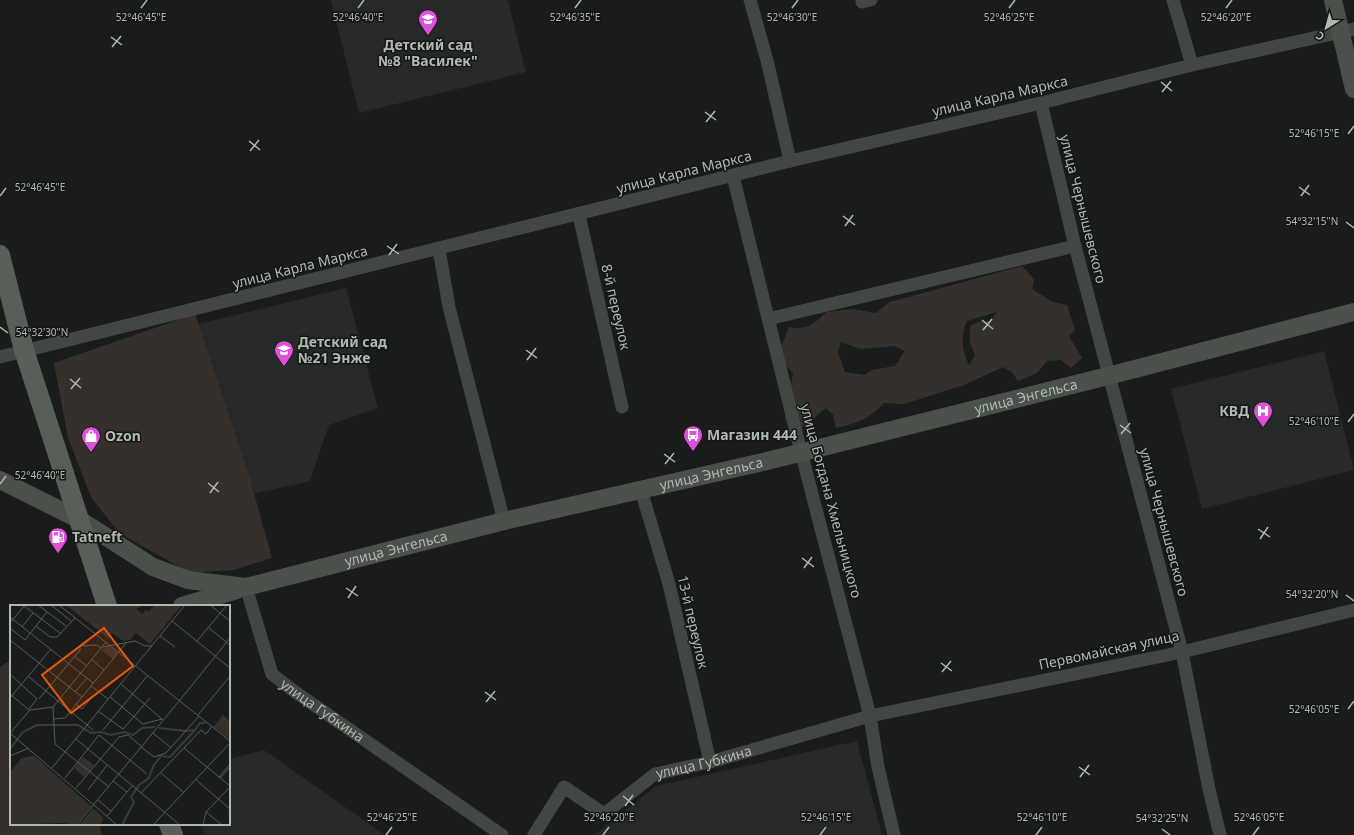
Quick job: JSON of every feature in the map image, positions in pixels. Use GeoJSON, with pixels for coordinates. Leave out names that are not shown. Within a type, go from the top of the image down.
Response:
{"type":"FeatureCollection","features":[{"type":"Feature","properties":{"kind":"main road"},"geometry":{"type":"LineString","coordinates":[[0,255],[24,350],[107,605]]}},
{"type":"Feature","properties":{"kind":"main road"},"geometry":{"type":"LineString","coordinates":[[169,825],[173,835]]}},
{"type":"Feature","properties":{"kind":"street"},"geometry":{"type":"LineString","coordinates":[[750,0],[768,64],[790,161]]}},
{"type":"Feature","properties":{"kind":"street"},"geometry":{"type":"LineString","coordinates":[[1173,0],[1192,65]]}},
{"type":"Feature","properties":{"kind":"street"},"geometry":{"type":"LineString","coordinates":[[1333,0],[1348,30],[1354,89]]}},
{"type":"Feature","properties":{"kind":"street","name":"улица Карла Маркса"},"geometry":{"type":"LineString","coordinates":[[24,350],[438,250],[790,161],[1041,103],[1192,65],[1348,30]]}},
{"type":"Feature","properties":{"kind":"street","name":"улица Чернышевского"},"geometry":{"type":"LineString","coordinates":[[1041,103],[1108,376],[1182,652],[1209,789],[1220,835]]}},
{"type":"Feature","properties":{"kind":"street","name":"улица Богдана Хмельницкого"},"geometry":{"type":"LineString","coordinates":[[733,176],[801,452],[870,716],[878,768],[894,835]]}},
{"type":"Feature","properties":{"kind":"street","name":"8-й переулок"},"geometry":{"type":"LineString","coordinates":[[579,215],[622,407]]}},
{"type":"Feature","properties":{"kind":"street"},"geometry":{"type":"LineString","coordinates":[[768,319],[1075,246]]}},
{"type":"Feature","properties":{"kind":"street"},"geometry":{"type":"LineString","coordinates":[[438,250],[449,307],[504,521]]}},
{"type":"Feature","properties":{"kind":"street","name":"улица Энгельса"},"geometry":{"type":"LineString","coordinates":[[0,480],[80,520],[153,567],[188,580],[246,588],[504,521],[801,452],[1108,376],[1354,312]]}},
{"type":"Feature","properties":{"kind":"street"},"geometry":{"type":"LineString","coordinates":[[0,357],[24,350]]}},
{"type":"Feature","properties":{"kind":"street","name":"13-й переулок"},"geometry":{"type":"LineString","coordinates":[[641,490],[668,584],[710,762]]}},
{"type":"Feature","properties":{"kind":"street"},"geometry":{"type":"LineString","coordinates":[[186,605],[246,588]]}},
{"type":"Feature","properties":{"kind":"street","name":"улица Губкина"},"geometry":{"type":"LineString","coordinates":[[246,588],[272,674],[290,689],[502,835]]}},
{"type":"Feature","properties":{"kind":"street","name":"Первомайская улица"},"geometry":{"type":"LineString","coordinates":[[870,716],[1182,652],[1354,610]]}},
{"type":"Feature","properties":{"kind":"street","name":"улица Губкина"},"geometry":{"type":"LineString","coordinates":[[534,835],[564,787],[604,814],[655,774],[710,762],[870,716]]}},
{"type":"Feature","properties":{"kind":"shaded area","name":"Детский сад №8 \"Василек\""},"geometry":{"type":"Polygon","coordinates":[[[331,0],[508,0],[526,72],[359,113],[331,0]]]}},
{"type":"Feature","properties":{"kind":"shaded area"},"geometry":{"type":"Polygon","coordinates":[[[1022,266],[1034,279],[1032,289],[1053,302],[1067,305],[1075,330],[1069,336],[1082,358],[1071,368],[1061,360],[1047,361],[1037,373],[1018,381],[1012,372],[1003,367],[964,385],[904,404],[884,403],[874,413],[862,420],[850,425],[836,428],[833,415],[826,408],[798,431],[785,419],[793,373],[778,357],[777,349],[782,345],[789,327],[806,327],[818,320],[826,312],[853,309],[876,313],[890,302],[1022,266]],[[997,312],[967,321],[963,333],[963,343],[969,365],[975,355],[970,342],[970,326],[981,321],[990,321],[997,312]],[[841,342],[838,352],[845,372],[864,375],[872,370],[895,366],[905,351],[895,346],[861,349],[841,342]]]}},
{"type":"Feature","properties":{"kind":"shaded area","name":"Детский сад №21 Энже"},"geometry":{"type":"Polygon","coordinates":[[[346,288],[378,408],[329,425],[310,481],[235,498],[191,326],[346,288]]]}},
{"type":"Feature","properties":{"kind":"shaded area"},"geometry":{"type":"Polygon","coordinates":[[[195,314],[250,479],[272,558],[233,570],[190,573],[119,533],[91,497],[68,438],[54,363],[195,314]]]}},
{"type":"Feature","properties":{"kind":"shaded area","name":"КВД"},"geometry":{"type":"Polygon","coordinates":[[[1324,351],[1354,470],[1202,509],[1171,389],[1324,351]]]}},
{"type":"Feature","properties":{"kind":"shaded area"},"geometry":{"type":"Polygon","coordinates":[[[10,661],[10,825],[99,825],[102,835],[0,835],[0,667],[10,661]]]}},
{"type":"Feature","properties":{"kind":"shaded area"},"geometry":{"type":"Polygon","coordinates":[[[857,741],[882,835],[594,835],[656,786],[857,741]]]}},
{"type":"Feature","properties":{"kind":"shaded area"},"geometry":{"type":"Polygon","coordinates":[[[264,750],[385,835],[205,835],[200,825],[230,825],[230,759],[264,750]]]}},
{"type":"Feature","properties":{"kind":"place","name":"Детский сад №8 \"Василек\""},"geometry":{"type":"Point","coordinates":[428,36]}},
{"type":"Feature","properties":{"kind":"place","name":"Детский сад №21 Энже"},"geometry":{"type":"Point","coordinates":[284,367]}},
{"type":"Feature","properties":{"kind":"place","name":"КВД"},"geometry":{"type":"Point","coordinates":[1263,428]}},
{"type":"Feature","properties":{"kind":"place","name":"Магазин 444"},"geometry":{"type":"Point","coordinates":[693,452]}},
{"type":"Feature","properties":{"kind":"place","name":"Ozon"},"geometry":{"type":"Point","coordinates":[91,453]}},
{"type":"Feature","properties":{"kind":"place","name":"Tatneft"},"geometry":{"type":"Point","coordinates":[58,554]}}]}
